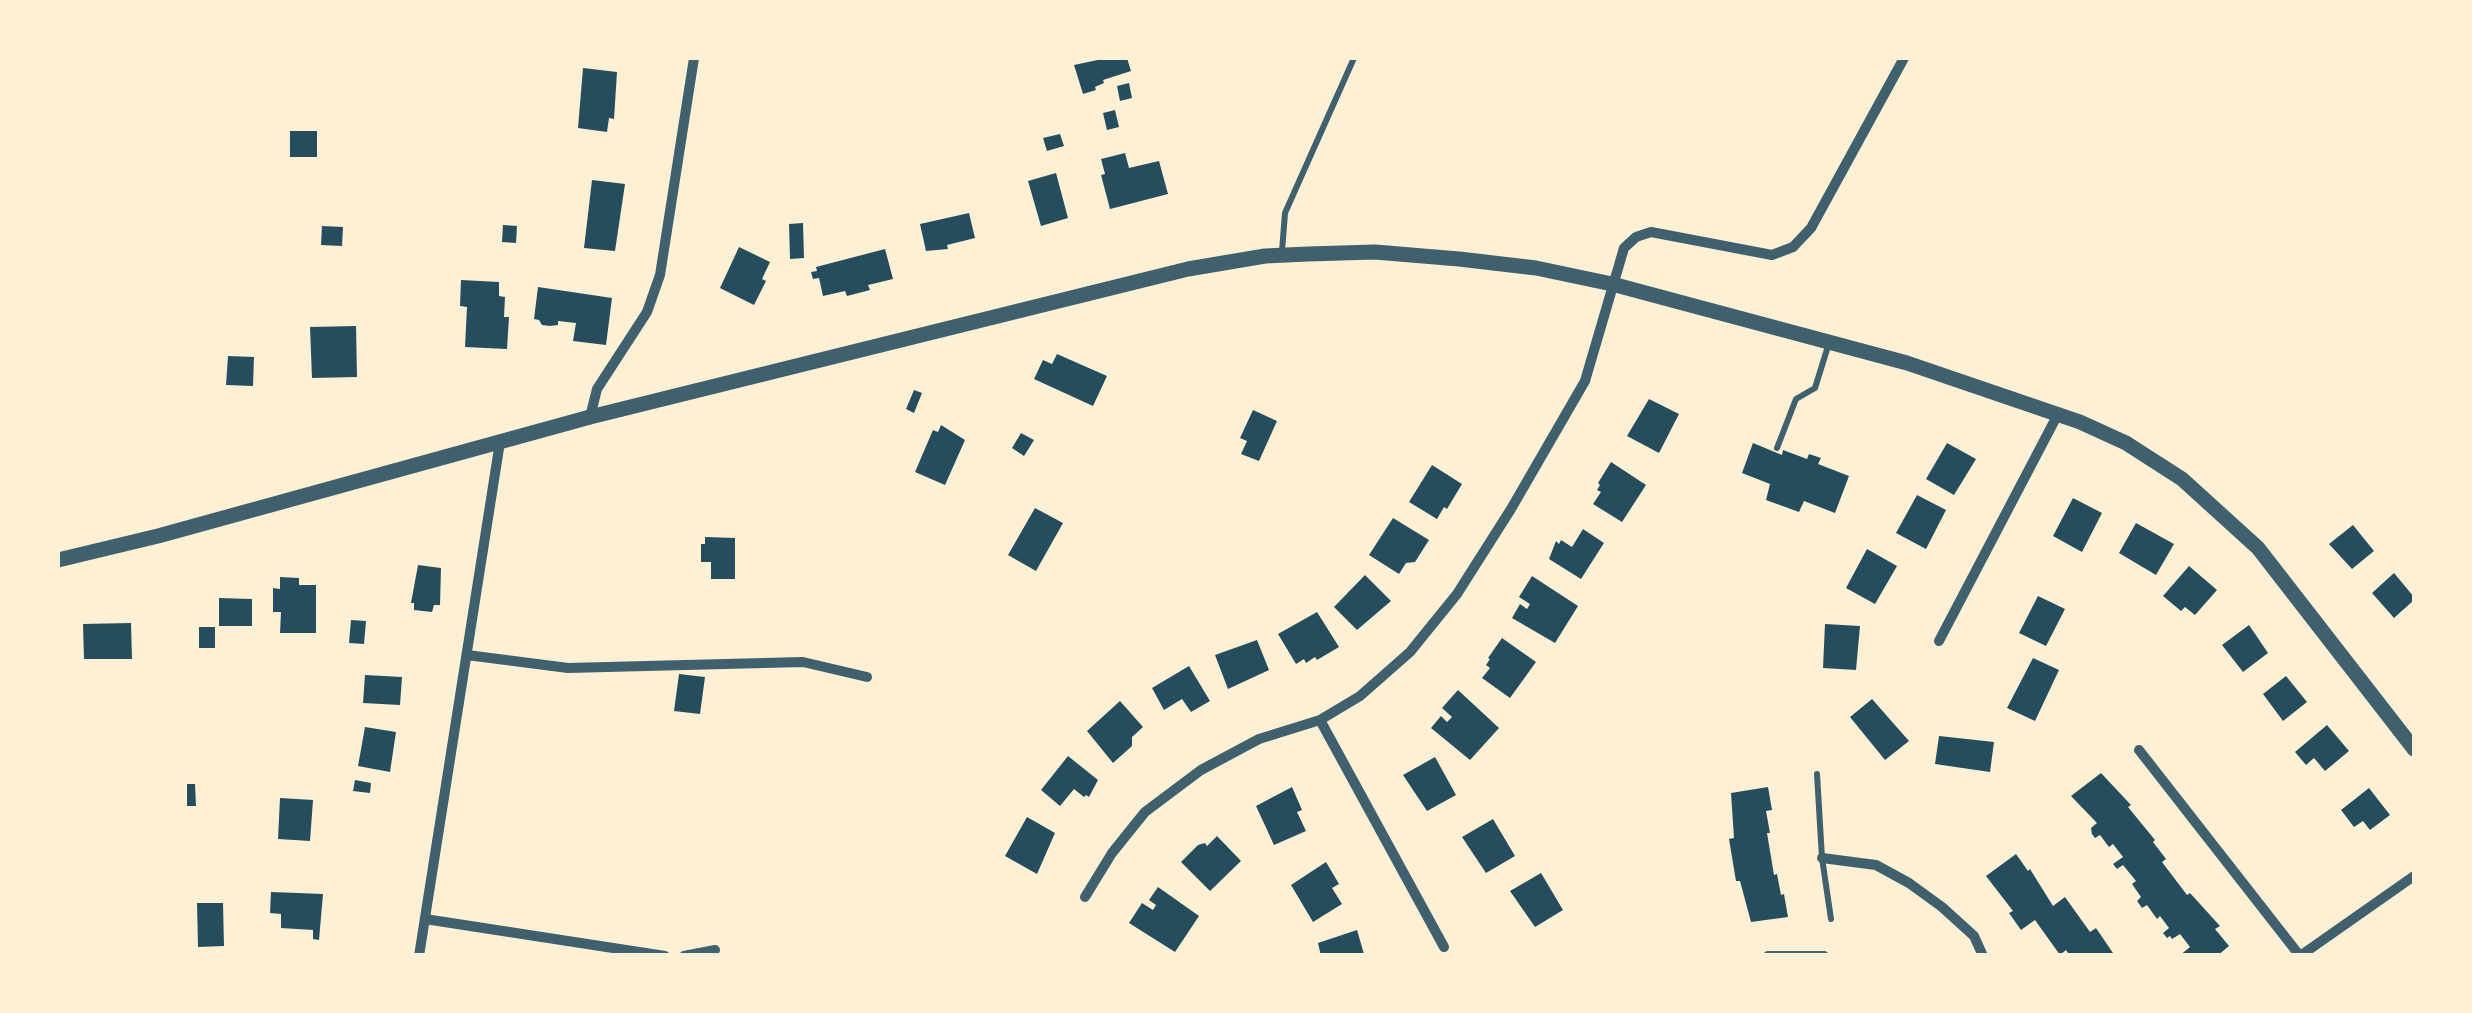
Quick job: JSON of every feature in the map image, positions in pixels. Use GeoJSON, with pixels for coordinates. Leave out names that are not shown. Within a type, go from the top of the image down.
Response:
{"type":"FeatureCollection","features":[{"type":"Feature","properties":{"kind":"street"},"geometry":{"type":"LineString","coordinates":[[590,417],[597,389],[641,323],[660,275],[694,58]]}},
{"type":"Feature","properties":{"kind":"street"},"geometry":{"type":"LineString","coordinates":[[1085,897],[1112,853],[1145,812],[1201,770],[1259,739],[1320,720],[1360,696],[1410,652],[1456,594],[1511,509],[1585,381],[1624,248],[1651,232],[1772,255],[1793,247],[1812,228],[1904,58]]}},
{"type":"Feature","properties":{"kind":"street"},"geometry":{"type":"LineString","coordinates":[[58,560],[590,417],[1188,269],[1282,256],[1375,252],[1460,258],[1612,284],[1829,342],[1974,384],[2126,443],[2182,478],[2258,548],[2414,749]]}},
{"type":"Feature","properties":{"kind":"street"},"geometry":{"type":"LineString","coordinates":[[1939,641],[2058,414]]}},
{"type":"Feature","properties":{"kind":"street"},"geometry":{"type":"LineString","coordinates":[[419,956],[500,442]]}},
{"type":"Feature","properties":{"kind":"street"},"geometry":{"type":"LineString","coordinates":[[467,656],[568,668],[803,662],[867,678]]}},
{"type":"Feature","properties":{"kind":"street"},"geometry":{"type":"LineString","coordinates":[[1320,720],[1444,947]]}},
{"type":"Feature","properties":{"kind":"street"},"geometry":{"type":"LineString","coordinates":[[2139,750],[2300,956],[2414,876]]}},
{"type":"Feature","properties":{"kind":"street"},"geometry":{"type":"LineString","coordinates":[[1822,858],[1876,865],[1909,883],[1974,936],[1984,956]]}},
{"type":"Feature","properties":{"kind":"street"},"geometry":{"type":"LineString","coordinates":[[425,919],[666,956]]}},
{"type":"Feature","properties":{"kind":"street"},"geometry":{"type":"LineString","coordinates":[[684,956],[715,950]]}},
{"type":"Feature","properties":{"kind":"street"},"geometry":{"type":"LineString","coordinates":[[1768,956],[1824,956]]}},
{"type":"Feature","properties":{"kind":"lane"},"geometry":{"type":"LineString","coordinates":[[1282,256],[1285,214],[1354,58]]}},
{"type":"Feature","properties":{"kind":"lane"},"geometry":{"type":"LineString","coordinates":[[1778,448],[1796,399],[1814,388],[1829,342]]}},
{"type":"Feature","properties":{"kind":"lane"},"geometry":{"type":"LineString","coordinates":[[1818,774],[1822,858],[1831,919]]}},
{"type":"Feature","properties":{"kind":"building"},"geometry":{"type":"Polygon","coordinates":[[[1127,58],[1131,71],[1103,80],[1096,90],[1083,94],[1074,65],[1127,58]]]}},
{"type":"Feature","properties":{"kind":"building"},"geometry":{"type":"Polygon","coordinates":[[[583,68],[617,72],[614,119],[609,118],[607,132],[578,128],[583,68]]]}},
{"type":"Feature","properties":{"kind":"building"},"geometry":{"type":"Polygon","coordinates":[[[1129,83],[1132,98],[1120,101],[1117,86],[1129,83]]]}},
{"type":"Feature","properties":{"kind":"building"},"geometry":{"type":"Polygon","coordinates":[[[1115,110],[1119,127],[1107,130],[1103,113],[1115,110]]]}},
{"type":"Feature","properties":{"kind":"building"},"geometry":{"type":"Polygon","coordinates":[[[290,131],[317,131],[317,157],[290,157],[290,131]]]}},
{"type":"Feature","properties":{"kind":"building"},"geometry":{"type":"Polygon","coordinates":[[[1060,134],[1064,146],[1047,151],[1043,138],[1060,134]]]}},
{"type":"Feature","properties":{"kind":"building"},"geometry":{"type":"Polygon","coordinates":[[[1125,153],[1129,168],[1159,161],[1168,194],[1110,209],[1101,159],[1125,153]]]}},
{"type":"Feature","properties":{"kind":"building"},"geometry":{"type":"Polygon","coordinates":[[[1056,173],[1068,218],[1041,226],[1028,181],[1056,173]]]}},
{"type":"Feature","properties":{"kind":"building"},"geometry":{"type":"Polygon","coordinates":[[[592,180],[625,184],[615,251],[584,248],[592,180]]]}},
{"type":"Feature","properties":{"kind":"building"},"geometry":{"type":"Polygon","coordinates":[[[969,213],[975,238],[947,245],[948,249],[926,251],[920,224],[969,213]]]}},
{"type":"Feature","properties":{"kind":"building"},"geometry":{"type":"Polygon","coordinates":[[[803,223],[804,258],[790,259],[789,224],[803,223]]]}},
{"type":"Feature","properties":{"kind":"building"},"geometry":{"type":"Polygon","coordinates":[[[503,225],[517,226],[516,243],[502,242],[503,225]]]}},
{"type":"Feature","properties":{"kind":"building"},"geometry":{"type":"Polygon","coordinates":[[[322,226],[343,227],[342,246],[321,245],[322,226]]]}},
{"type":"Feature","properties":{"kind":"building"},"geometry":{"type":"Polygon","coordinates":[[[739,247],[770,262],[754,305],[720,288],[739,247]]]}},
{"type":"Feature","properties":{"kind":"building"},"geometry":{"type":"Polygon","coordinates":[[[885,249],[893,279],[868,285],[870,290],[847,296],[845,291],[823,296],[819,278],[813,279],[811,272],[817,271],[816,267],[885,249]]]}},
{"type":"Feature","properties":{"kind":"building"},"geometry":{"type":"Polygon","coordinates":[[[461,280],[499,282],[499,296],[505,297],[504,317],[509,317],[507,349],[465,347],[467,307],[460,306],[461,280]]]}},
{"type":"Feature","properties":{"kind":"building"},"geometry":{"type":"Polygon","coordinates":[[[538,287],[612,298],[606,345],[573,341],[576,323],[558,321],[558,325],[550,326],[534,319],[538,287]]]}},
{"type":"Feature","properties":{"kind":"building"},"geometry":{"type":"Polygon","coordinates":[[[356,326],[357,377],[312,378],[310,327],[356,326]]]}},
{"type":"Feature","properties":{"kind":"building"},"geometry":{"type":"Polygon","coordinates":[[[1057,354],[1107,376],[1093,406],[1034,379],[1043,360],[1052,364],[1057,354]]]}},
{"type":"Feature","properties":{"kind":"building"},"geometry":{"type":"Polygon","coordinates":[[[228,356],[254,357],[253,386],[226,385],[228,356]]]}},
{"type":"Feature","properties":{"kind":"building"},"geometry":{"type":"Polygon","coordinates":[[[914,390],[922,393],[914,413],[906,409],[914,390]]]}},
{"type":"Feature","properties":{"kind":"building"},"geometry":{"type":"Polygon","coordinates":[[[1649,399],[1679,414],[1659,453],[1627,436],[1649,399]]]}},
{"type":"Feature","properties":{"kind":"building"},"geometry":{"type":"Polygon","coordinates":[[[1253,410],[1277,421],[1259,461],[1241,454],[1247,441],[1240,438],[1253,410]]]}},
{"type":"Feature","properties":{"kind":"building"},"geometry":{"type":"Polygon","coordinates":[[[941,425],[965,440],[945,485],[915,472],[933,430],[938,432],[941,425]]]}},
{"type":"Feature","properties":{"kind":"building"},"geometry":{"type":"Polygon","coordinates":[[[1021,433],[1034,440],[1024,456],[1012,448],[1021,433]]]}},
{"type":"Feature","properties":{"kind":"building"},"geometry":{"type":"Polygon","coordinates":[[[1753,443],[1782,455],[1783,450],[1807,459],[1809,454],[1821,458],[1818,464],[1849,476],[1835,513],[1804,501],[1799,512],[1766,500],[1770,484],[1742,473],[1753,443]]]}},
{"type":"Feature","properties":{"kind":"building"},"geometry":{"type":"Polygon","coordinates":[[[1947,443],[1976,459],[1954,495],[1926,479],[1947,443]]]}},
{"type":"Feature","properties":{"kind":"building"},"geometry":{"type":"Polygon","coordinates":[[[1611,462],[1646,485],[1622,522],[1593,504],[1601,492],[1597,490],[1598,483],[1611,462]]]}},
{"type":"Feature","properties":{"kind":"building"},"geometry":{"type":"Polygon","coordinates":[[[1432,465],[1462,484],[1437,519],[1409,502],[1432,465]]]}},
{"type":"Feature","properties":{"kind":"building"},"geometry":{"type":"Polygon","coordinates":[[[1917,495],[1946,510],[1926,549],[1896,533],[1917,495]]]}},
{"type":"Feature","properties":{"kind":"building"},"geometry":{"type":"Polygon","coordinates":[[[2073,498],[2102,513],[2082,552],[2053,536],[2073,498]]]}},
{"type":"Feature","properties":{"kind":"building"},"geometry":{"type":"Polygon","coordinates":[[[1035,508],[1063,523],[1036,571],[1008,555],[1035,508]]]}},
{"type":"Feature","properties":{"kind":"building"},"geometry":{"type":"Polygon","coordinates":[[[1393,518],[1429,540],[1415,562],[1406,563],[1399,574],[1369,555],[1393,518]]]}},
{"type":"Feature","properties":{"kind":"building"},"geometry":{"type":"Polygon","coordinates":[[[2136,523],[2174,544],[2156,575],[2119,553],[2136,523]]]}},
{"type":"Feature","properties":{"kind":"building"},"geometry":{"type":"Polygon","coordinates":[[[2353,525],[2374,551],[2352,569],[2329,544],[2353,525]]]}},
{"type":"Feature","properties":{"kind":"building"},"geometry":{"type":"Polygon","coordinates":[[[1583,529],[1604,543],[1581,579],[1549,559],[1556,541],[1572,547],[1583,529]]]}},
{"type":"Feature","properties":{"kind":"building"},"geometry":{"type":"Polygon","coordinates":[[[705,537],[735,538],[735,579],[711,579],[711,562],[701,562],[705,537]]]}},
{"type":"Feature","properties":{"kind":"building"},"geometry":{"type":"Polygon","coordinates":[[[1867,549],[1897,566],[1875,604],[1846,588],[1867,549]]]}},
{"type":"Feature","properties":{"kind":"building"},"geometry":{"type":"Polygon","coordinates":[[[418,565],[441,568],[440,605],[434,605],[432,612],[414,610],[411,603],[418,565]]]}},
{"type":"Feature","properties":{"kind":"building"},"geometry":{"type":"Polygon","coordinates":[[[2189,566],[2217,590],[2195,615],[2185,607],[2181,611],[2163,596],[2189,566]]]}},
{"type":"Feature","properties":{"kind":"building"},"geometry":{"type":"Polygon","coordinates":[[[2394,573],[2414,600],[2394,618],[2372,593],[2394,573]]]}},
{"type":"Feature","properties":{"kind":"building"},"geometry":{"type":"Polygon","coordinates":[[[1365,575],[1391,601],[1357,630],[1334,607],[1365,575]]]}},
{"type":"Feature","properties":{"kind":"building"},"geometry":{"type":"Polygon","coordinates":[[[1532,576],[1578,606],[1555,643],[1512,618],[1520,604],[1527,609],[1530,604],[1519,597],[1532,576]]]}},
{"type":"Feature","properties":{"kind":"building"},"geometry":{"type":"Polygon","coordinates":[[[280,577],[299,578],[299,585],[316,585],[316,633],[280,633],[281,612],[273,612],[273,588],[280,589],[280,577]]]}},
{"type":"Feature","properties":{"kind":"building"},"geometry":{"type":"Polygon","coordinates":[[[2038,596],[2065,609],[2046,646],[2019,633],[2038,596]]]}},
{"type":"Feature","properties":{"kind":"building"},"geometry":{"type":"Polygon","coordinates":[[[219,598],[252,599],[252,626],[219,626],[219,598]]]}},
{"type":"Feature","properties":{"kind":"building"},"geometry":{"type":"Polygon","coordinates":[[[1317,612],[1339,647],[1317,660],[1315,657],[1306,663],[1304,659],[1296,664],[1278,634],[1317,612]]]}},
{"type":"Feature","properties":{"kind":"building"},"geometry":{"type":"Polygon","coordinates":[[[351,620],[366,621],[364,644],[349,643],[351,620]]]}},
{"type":"Feature","properties":{"kind":"building"},"geometry":{"type":"Polygon","coordinates":[[[131,623],[132,659],[84,659],[83,624],[131,623]]]}},
{"type":"Feature","properties":{"kind":"building"},"geometry":{"type":"Polygon","coordinates":[[[1825,624],[1860,626],[1856,670],[1823,668],[1825,624]]]}},
{"type":"Feature","properties":{"kind":"building"},"geometry":{"type":"Polygon","coordinates":[[[2249,625],[2268,653],[2243,672],[2222,645],[2249,625]]]}},
{"type":"Feature","properties":{"kind":"building"},"geometry":{"type":"Polygon","coordinates":[[[199,627],[215,627],[215,648],[199,648],[199,627]]]}},
{"type":"Feature","properties":{"kind":"building"},"geometry":{"type":"Polygon","coordinates":[[[1502,638],[1536,662],[1510,698],[1482,678],[1490,668],[1486,665],[1488,658],[1502,638]]]}},
{"type":"Feature","properties":{"kind":"building"},"geometry":{"type":"Polygon","coordinates":[[[1257,640],[1269,670],[1228,689],[1215,655],[1257,640]]]}},
{"type":"Feature","properties":{"kind":"building"},"geometry":{"type":"Polygon","coordinates":[[[2033,658],[2059,670],[2035,721],[2007,708],[2033,658]]]}},
{"type":"Feature","properties":{"kind":"building"},"geometry":{"type":"Polygon","coordinates":[[[1189,666],[1210,701],[1191,712],[1182,699],[1164,710],[1152,688],[1189,666]]]}},
{"type":"Feature","properties":{"kind":"building"},"geometry":{"type":"Polygon","coordinates":[[[679,674],[705,677],[700,714],[674,711],[679,674]]]}},
{"type":"Feature","properties":{"kind":"building"},"geometry":{"type":"Polygon","coordinates":[[[365,675],[402,677],[400,705],[363,703],[365,675]]]}},
{"type":"Feature","properties":{"kind":"building"},"geometry":{"type":"Polygon","coordinates":[[[2286,676],[2307,702],[2283,721],[2263,694],[2286,676]]]}},
{"type":"Feature","properties":{"kind":"building"},"geometry":{"type":"Polygon","coordinates":[[[1458,690],[1499,728],[1470,760],[1431,728],[1441,716],[1447,722],[1452,717],[1442,708],[1458,690]]]}},
{"type":"Feature","properties":{"kind":"building"},"geometry":{"type":"Polygon","coordinates":[[[1872,699],[1909,741],[1885,760],[1850,717],[1872,699]]]}},
{"type":"Feature","properties":{"kind":"building"},"geometry":{"type":"Polygon","coordinates":[[[1120,701],[1143,727],[1132,737],[1132,746],[1113,763],[1087,731],[1120,701]]]}},
{"type":"Feature","properties":{"kind":"building"},"geometry":{"type":"Polygon","coordinates":[[[2327,725],[2349,751],[2325,771],[2314,758],[2306,765],[2295,752],[2327,725]]]}},
{"type":"Feature","properties":{"kind":"building"},"geometry":{"type":"Polygon","coordinates":[[[365,727],[396,732],[390,772],[358,766],[365,727]]]}},
{"type":"Feature","properties":{"kind":"building"},"geometry":{"type":"Polygon","coordinates":[[[1939,736],[1994,742],[1990,772],[1935,764],[1939,736]]]}},
{"type":"Feature","properties":{"kind":"building"},"geometry":{"type":"Polygon","coordinates":[[[1068,756],[1098,780],[1089,797],[1074,789],[1060,806],[1041,790],[1068,756]]]}},
{"type":"Feature","properties":{"kind":"building"},"geometry":{"type":"Polygon","coordinates":[[[1435,757],[1456,795],[1427,811],[1403,775],[1435,757]]]}},
{"type":"Feature","properties":{"kind":"building"},"geometry":{"type":"Polygon","coordinates":[[[2101,773],[2131,805],[2128,807],[2166,859],[2162,862],[2187,895],[2190,893],[2220,926],[2215,929],[2229,946],[2217,956],[2179,956],[2190,947],[2180,934],[2167,938],[2163,933],[2169,928],[2160,916],[2157,919],[2147,905],[2142,908],[2137,901],[2141,897],[2132,884],[2136,881],[2123,865],[2117,869],[2113,864],[2123,857],[2113,844],[2109,847],[2100,835],[2095,838],[2092,834],[2091,828],[2097,823],[2071,796],[2101,773]]]}},
{"type":"Feature","properties":{"kind":"building"},"geometry":{"type":"Polygon","coordinates":[[[355,780],[371,783],[370,793],[353,791],[355,780]]]}},
{"type":"Feature","properties":{"kind":"building"},"geometry":{"type":"Polygon","coordinates":[[[187,784],[195,784],[196,806],[187,806],[187,784]]]}},
{"type":"Feature","properties":{"kind":"building"},"geometry":{"type":"Polygon","coordinates":[[[1292,787],[1306,831],[1274,845],[1256,806],[1292,787]]]}},
{"type":"Feature","properties":{"kind":"building"},"geometry":{"type":"Polygon","coordinates":[[[1768,787],[1772,810],[1766,811],[1767,833],[1774,875],[1777,874],[1781,895],[1784,894],[1788,917],[1751,922],[1740,881],[1736,881],[1729,839],[1734,838],[1731,793],[1768,787]]]}},
{"type":"Feature","properties":{"kind":"building"},"geometry":{"type":"Polygon","coordinates":[[[2369,788],[2390,815],[2370,830],[2363,821],[2354,827],[2341,810],[2369,788]]]}},
{"type":"Feature","properties":{"kind":"building"},"geometry":{"type":"Polygon","coordinates":[[[280,798],[313,800],[310,841],[278,839],[280,798]]]}},
{"type":"Feature","properties":{"kind":"building"},"geometry":{"type":"Polygon","coordinates":[[[1027,817],[1055,833],[1037,874],[1005,856],[1027,817]]]}},
{"type":"Feature","properties":{"kind":"building"},"geometry":{"type":"Polygon","coordinates":[[[1493,819],[1515,856],[1486,873],[1462,837],[1493,819]]]}},
{"type":"Feature","properties":{"kind":"building"},"geometry":{"type":"Polygon","coordinates":[[[1217,836],[1241,861],[1210,891],[1181,862],[1198,845],[1207,846],[1217,836]]]}},
{"type":"Feature","properties":{"kind":"building"},"geometry":{"type":"Polygon","coordinates":[[[2016,854],[2053,906],[2065,897],[2090,932],[2096,928],[2115,956],[2070,956],[2066,950],[2060,955],[2035,920],[2021,930],[2009,913],[2013,911],[1986,876],[2016,854]]]}},
{"type":"Feature","properties":{"kind":"building"},"geometry":{"type":"Polygon","coordinates":[[[1326,862],[1339,884],[1332,888],[1342,904],[1313,922],[1291,885],[1326,862]]]}},
{"type":"Feature","properties":{"kind":"building"},"geometry":{"type":"Polygon","coordinates":[[[1541,873],[1563,910],[1535,927],[1510,891],[1541,873]]]}},
{"type":"Feature","properties":{"kind":"building"},"geometry":{"type":"Polygon","coordinates":[[[1158,887],[1199,916],[1175,952],[1129,923],[1142,903],[1153,910],[1156,905],[1149,900],[1158,887]]]}},
{"type":"Feature","properties":{"kind":"building"},"geometry":{"type":"Polygon","coordinates":[[[271,892],[323,894],[319,940],[313,939],[313,930],[281,928],[281,914],[270,913],[271,892]]]}},
{"type":"Feature","properties":{"kind":"building"},"geometry":{"type":"Polygon","coordinates":[[[197,903],[223,903],[224,946],[198,947],[197,903]]]}},
{"type":"Feature","properties":{"kind":"building"},"geometry":{"type":"Polygon","coordinates":[[[1357,930],[1364,954],[1321,956],[1318,943],[1357,930]]]}}]}
